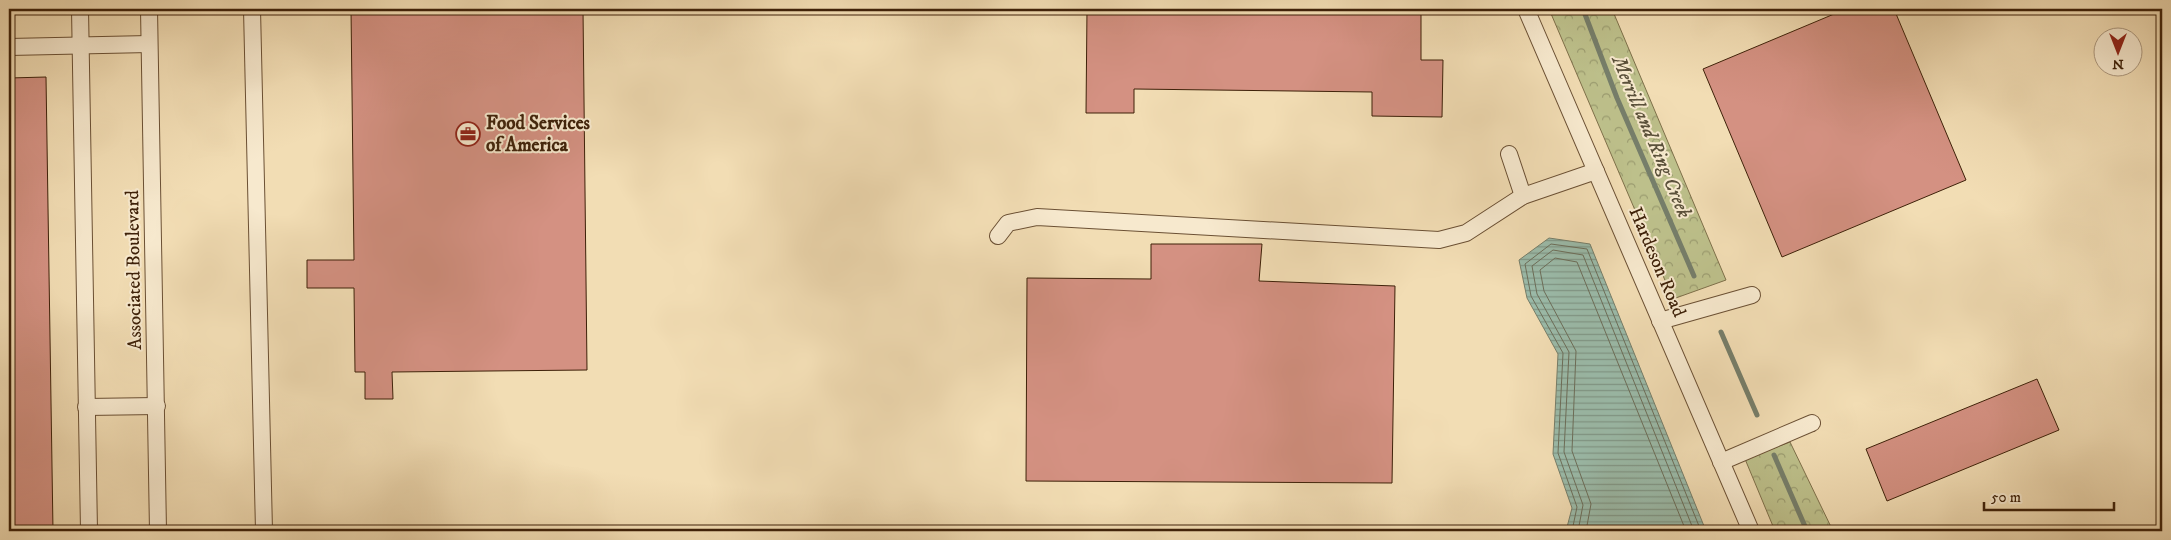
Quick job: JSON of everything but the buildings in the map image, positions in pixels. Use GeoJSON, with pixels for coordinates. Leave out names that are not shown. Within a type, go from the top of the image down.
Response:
{"type":"FeatureCollection","features":[{"type":"Feature","properties":{"kind":"street"},"geometry":{"type":"LineString","coordinates":[[80,9],[86,407],[90,531]]}},
{"type":"Feature","properties":{"kind":"street","name":"Associated Boulevard"},"geometry":{"type":"LineString","coordinates":[[149,9],[158,531]]}},
{"type":"Feature","properties":{"kind":"street"},"geometry":{"type":"LineString","coordinates":[[252,9],[264,531]]}},
{"type":"Feature","properties":{"kind":"street","name":"Hardeson Road"},"geometry":{"type":"LineString","coordinates":[[1526,9],[1751,531]]}},
{"type":"Feature","properties":{"kind":"street"},"geometry":{"type":"LineString","coordinates":[[9,47],[149,44]]}},
{"type":"Feature","properties":{"kind":"street"},"geometry":{"type":"LineString","coordinates":[[1509,154],[1523,196]]}},
{"type":"Feature","properties":{"kind":"street"},"geometry":{"type":"LineString","coordinates":[[998,236],[1008,223],[1037,217],[1439,240],[1466,234],[1523,196],[1596,171]]}},
{"type":"Feature","properties":{"kind":"street"},"geometry":{"type":"LineString","coordinates":[[1660,321],[1752,295]]}},
{"type":"Feature","properties":{"kind":"street"},"geometry":{"type":"LineString","coordinates":[[86,407],[157,406]]}},
{"type":"Feature","properties":{"kind":"street"},"geometry":{"type":"LineString","coordinates":[[1721,462],[1812,423]]}},
{"type":"Feature","properties":{"kind":"green space"},"geometry":{"type":"Polygon","coordinates":[[[1549,9],[1612,9],[1726,280],[1673,299],[1549,9]]]}},
{"type":"Feature","properties":{"kind":"green space"},"geometry":{"type":"Polygon","coordinates":[[[1790,442],[1833,531],[1775,531],[1745,459],[1790,442]]]}},
{"type":"Feature","properties":{"kind":"water"},"geometry":{"type":"Polygon","coordinates":[[[1549,238],[1590,244],[1706,531],[1566,531],[1572,508],[1553,454],[1558,354],[1527,298],[1519,260],[1549,238]]]}},
{"type":"Feature","properties":{"kind":"waterway","name":"Merrill and Ring Creek"},"geometry":{"type":"LineString","coordinates":[[1583,9],[1617,98],[1694,276]]}},
{"type":"Feature","properties":{"kind":"waterway","name":"Merrill and Ring Creek"},"geometry":{"type":"LineString","coordinates":[[1721,332],[1757,415]]}},
{"type":"Feature","properties":{"kind":"waterway","name":"Merrill and Ring Creek"},"geometry":{"type":"LineString","coordinates":[[1774,455],[1807,531]]}},
{"type":"Feature","properties":{"kind":"place","name":"Food Services of America"},"geometry":{"type":"Point","coordinates":[468,134]}}]}
